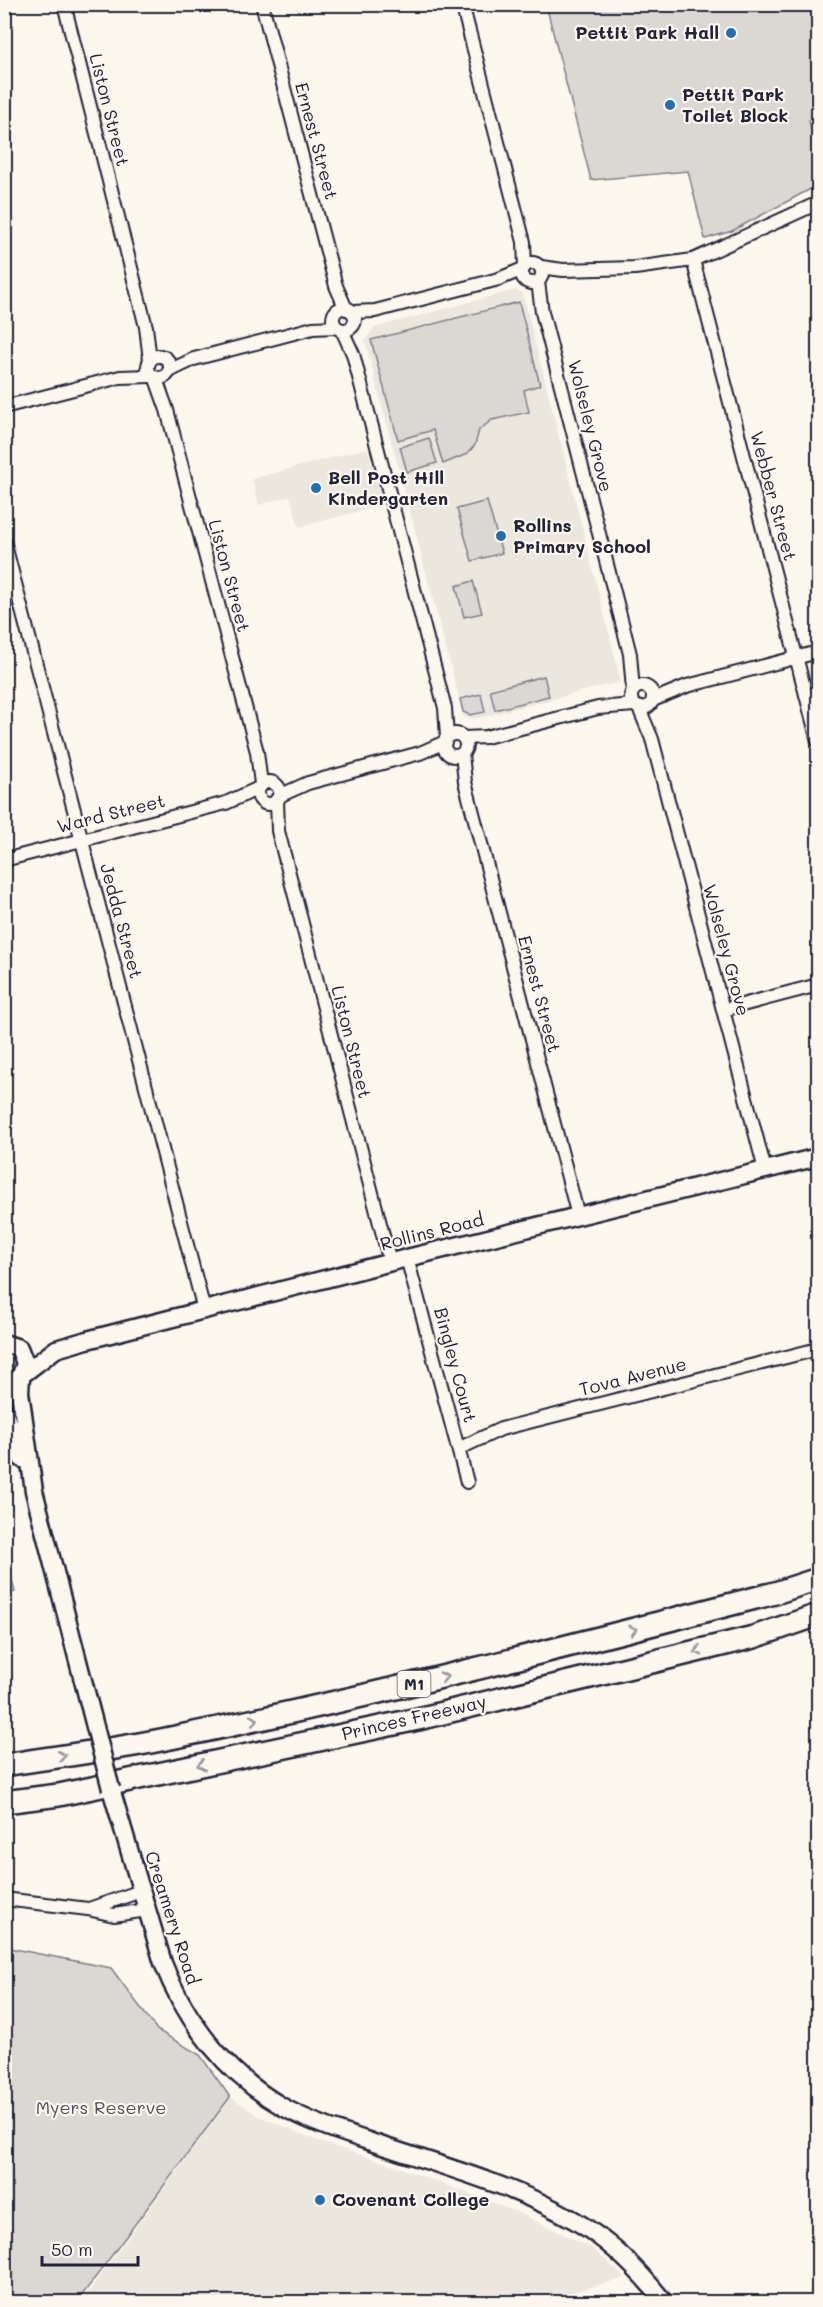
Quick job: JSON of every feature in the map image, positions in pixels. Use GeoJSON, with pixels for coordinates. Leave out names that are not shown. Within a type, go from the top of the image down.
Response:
{"type":"FeatureCollection","features":[{"type":"Feature","properties":{"kind":"highway","name":"Princes Freeway"},"geometry":{"type":"LineString","coordinates":[[4,1765],[164,1739],[332,1703],[504,1663],[775,1593],[819,1579]]}},
{"type":"Feature","properties":{"kind":"highway","name":"Princes Freeway"},"geometry":{"type":"LineString","coordinates":[[4,1802],[59,1795],[418,1719],[754,1637],[819,1615]]}},
{"type":"Feature","properties":{"kind":"highway"},"geometry":{"type":"LineString","coordinates":[[754,1637],[819,1622]]}},
{"type":"Feature","properties":{"kind":"street","name":"Ernest Street"},"geometry":{"type":"LineString","coordinates":[[262,4],[578,1216]]}},
{"type":"Feature","properties":{"kind":"street","name":"Wolseley Grove"},"geometry":{"type":"LineString","coordinates":[[462,4],[765,1170]]}},
{"type":"Feature","properties":{"kind":"street","name":"Liston Street"},"geometry":{"type":"LineString","coordinates":[[64,5],[156,359]]}},
{"type":"Feature","properties":{"kind":"street"},"geometry":{"type":"LineString","coordinates":[[120,377],[160,376],[194,359],[500,279],[532,273],[635,268],[693,260],[819,203]]}},
{"type":"Feature","properties":{"kind":"street","name":"Webber Street"},"geometry":{"type":"LineString","coordinates":[[693,260],[819,741]]}},
{"type":"Feature","properties":{"kind":"street"},"geometry":{"type":"LineString","coordinates":[[5,407],[120,377],[156,359],[194,359]]}},
{"type":"Feature","properties":{"kind":"street"},"geometry":{"type":"LineString","coordinates":[[156,359],[170,364],[160,376]]}},
{"type":"Feature","properties":{"kind":"street"},"geometry":{"type":"LineString","coordinates":[[156,359],[147,370],[160,376]]}},
{"type":"Feature","properties":{"kind":"street","name":"Liston Street"},"geometry":{"type":"LineString","coordinates":[[160,376],[390,1262]]}},
{"type":"Feature","properties":{"kind":"street","name":"Jedda Street"},"geometry":{"type":"LineString","coordinates":[[4,541],[204,1310]]}},
{"type":"Feature","properties":{"kind":"street","name":"Ward Street"},"geometry":{"type":"LineString","coordinates":[[4,860],[819,652]]}},
{"type":"Feature","properties":{"kind":"street"},"geometry":{"type":"LineString","coordinates":[[723,1010],[819,985]]}},
{"type":"Feature","properties":{"kind":"street","name":"Rollins Road"},"geometry":{"type":"LineString","coordinates":[[10,1344],[56,1349],[390,1262],[819,1157]]}},
{"type":"Feature","properties":{"kind":"street","name":"Bingley Court"},"geometry":{"type":"LineString","coordinates":[[407,1258],[460,1448],[467,1482]]}},
{"type":"Feature","properties":{"kind":"street","name":"Creamery Road"},"geometry":{"type":"LineString","coordinates":[[4,1328],[10,1344],[21,1350],[24,1358],[20,1392],[34,1491]]}},
{"type":"Feature","properties":{"kind":"street","name":"Rollins Road"},"geometry":{"type":"LineString","coordinates":[[4,1385],[21,1376],[56,1349]]}},
{"type":"Feature","properties":{"kind":"street","name":"Tova Avenue"},"geometry":{"type":"LineString","coordinates":[[460,1448],[501,1430],[819,1349]]}},
{"type":"Feature","properties":{"kind":"street","name":"Creamery Road"},"geometry":{"type":"LineString","coordinates":[[4,1412],[34,1491],[111,1789],[141,1891],[172,1986],[190,2020],[213,2048],[268,2097],[299,2115],[342,2133],[509,2190],[552,2209],[591,2231],[609,2245],[641,2275],[664,2302]]}},
{"type":"Feature","properties":{"kind":"street"},"geometry":{"type":"LineString","coordinates":[[88,1909],[141,1891]]}},
{"type":"Feature","properties":{"kind":"street"},"geometry":{"type":"LineString","coordinates":[[4,1899],[88,1909],[117,1915],[147,1910]]}},
{"type":"Feature","properties":{"kind":"shaded area","name":"Rollins Primary School"},"geometry":{"type":"Polygon","coordinates":[[[515,290],[523,294],[620,677],[619,682],[475,719],[464,717],[365,341],[373,329],[384,325],[515,290]]]}},
{"type":"Feature","properties":{"kind":"shaded area","name":"Bell Post Hill Kindergarten"},"geometry":{"type":"Polygon","coordinates":[[[367,448],[383,505],[299,527],[290,496],[259,505],[252,479],[367,448]]]}},
{"type":"Feature","properties":{"kind":"shaded area","name":"Covenant College"},"geometry":{"type":"Polygon","coordinates":[[[231,2097],[257,2115],[323,2143],[393,2165],[517,2212],[592,2248],[625,2278],[535,2302],[81,2302],[231,2097]]]}},
{"type":"Feature","properties":{"kind":"green space"},"geometry":{"type":"Polygon","coordinates":[[[546,5],[818,5],[818,117],[809,120],[818,159],[818,185],[732,231],[705,239],[688,171],[591,180],[546,5]]]}},
{"type":"Feature","properties":{"kind":"green space"},"geometry":{"type":"Polygon","coordinates":[[[519,302],[540,385],[524,390],[529,412],[492,420],[479,430],[475,445],[467,454],[443,464],[433,430],[398,440],[371,340],[519,302]]]}},
{"type":"Feature","properties":{"kind":"green space"},"geometry":{"type":"Polygon","coordinates":[[[429,438],[437,463],[407,472],[400,447],[429,438]]]}},
{"type":"Feature","properties":{"kind":"green space"},"geometry":{"type":"Polygon","coordinates":[[[487,501],[502,553],[472,561],[457,509],[487,501]]]}},
{"type":"Feature","properties":{"kind":"green space"},"geometry":{"type":"Polygon","coordinates":[[[473,581],[482,613],[464,617],[456,586],[473,581]]]}},
{"type":"Feature","properties":{"kind":"green space"},"geometry":{"type":"Polygon","coordinates":[[[544,676],[549,696],[495,710],[490,690],[544,676]]]}},
{"type":"Feature","properties":{"kind":"green space"},"geometry":{"type":"Polygon","coordinates":[[[481,694],[485,712],[470,715],[463,712],[460,699],[481,694]]]}},
{"type":"Feature","properties":{"kind":"green space"},"geometry":{"type":"Polygon","coordinates":[[[5,1552],[15,1592],[4,1595],[5,1552]]]}},
{"type":"Feature","properties":{"kind":"green space","name":"Myers Reserve"},"geometry":{"type":"Polygon","coordinates":[[[4,1947],[111,1968],[157,2030],[200,2055],[230,2097],[77,2302],[5,2302],[4,1947]]]}},
{"type":"Feature","properties":{"kind":"place","name":"Pettit Park Hall"},"geometry":{"type":"Point","coordinates":[731,33]}},
{"type":"Feature","properties":{"kind":"place","name":"Pettit Park Toilet Block"},"geometry":{"type":"Point","coordinates":[670,105]}},
{"type":"Feature","properties":{"kind":"place","name":"Bell Post Hill Kindergarten"},"geometry":{"type":"Point","coordinates":[316,488]}},
{"type":"Feature","properties":{"kind":"place","name":"Rollins Primary School"},"geometry":{"type":"Point","coordinates":[501,536]}},
{"type":"Feature","properties":{"kind":"place","name":"Covenant College"},"geometry":{"type":"Point","coordinates":[320,2200]}}]}
